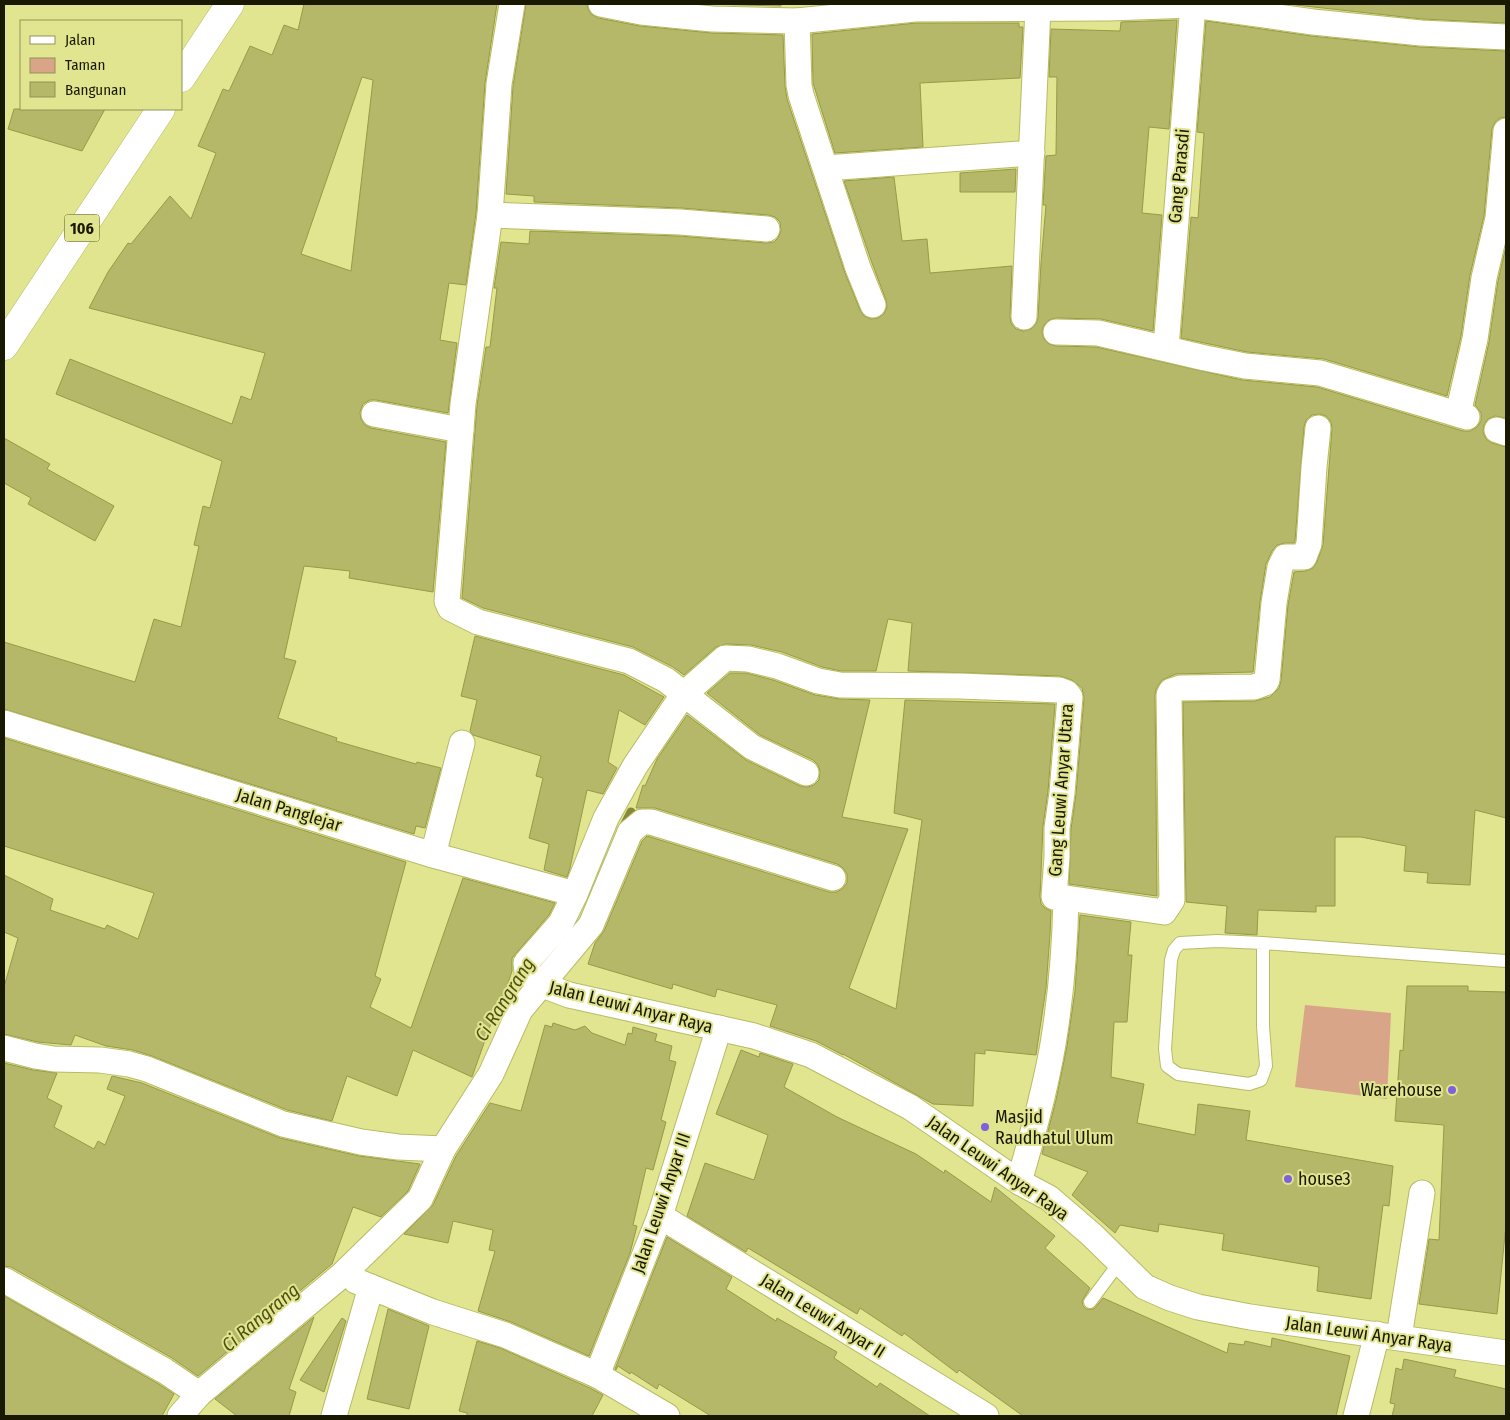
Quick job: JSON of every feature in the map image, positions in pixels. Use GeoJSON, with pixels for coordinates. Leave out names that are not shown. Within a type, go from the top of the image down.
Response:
{"type":"FeatureCollection","features":[{"type":"Feature","properties":{"kind":"main road"},"geometry":{"type":"LineString","coordinates":[[182,76],[224,5]]}},
{"type":"Feature","properties":{"kind":"main road","name":"106"},"geometry":{"type":"LineString","coordinates":[[4,346],[160,110]]}},
{"type":"Feature","properties":{"kind":"street"},"geometry":{"type":"LineString","coordinates":[[512,4],[499,84],[490,215],[463,404],[447,602],[450,608],[478,622],[629,661],[666,680],[752,748],[806,773]]}},
{"type":"Feature","properties":{"kind":"street"},"geometry":{"type":"LineString","coordinates":[[601,4],[641,12],[712,19],[797,21],[915,8],[1038,8],[1193,4],[1313,22],[1411,32],[1506,37]]}},
{"type":"Feature","properties":{"kind":"street","name":"Gang Parasdi"},"geometry":{"type":"LineString","coordinates":[[1166,348],[1193,4]]}},
{"type":"Feature","properties":{"kind":"street"},"geometry":{"type":"LineString","coordinates":[[1024,317],[1038,8]]}},
{"type":"Feature","properties":{"kind":"street"},"geometry":{"type":"LineString","coordinates":[[797,21],[798,84],[800,95],[858,268],[874,304]]}},
{"type":"Feature","properties":{"kind":"street"},"geometry":{"type":"LineString","coordinates":[[1056,332],[1098,333],[1245,366],[1320,374],[1463,416],[1484,278],[1498,218],[1506,131]]}},
{"type":"Feature","properties":{"kind":"street"},"geometry":{"type":"LineString","coordinates":[[826,168],[1032,153]]}},
{"type":"Feature","properties":{"kind":"street"},"geometry":{"type":"LineString","coordinates":[[490,215],[680,222],[767,228]]}},
{"type":"Feature","properties":{"kind":"street"},"geometry":{"type":"LineString","coordinates":[[374,414],[461,430]]}},
{"type":"Feature","properties":{"kind":"street"},"geometry":{"type":"LineString","coordinates":[[1066,898],[1164,912],[1168,908],[1172,900],[1169,695],[1171,691],[1180,688],[1254,687],[1267,680],[1274,602],[1280,567],[1285,557],[1304,557],[1308,544],[1318,428]]}},
{"type":"Feature","properties":{"kind":"street","name":"Gang Leuwi Anyar Utara"},"geometry":{"type":"LineString","coordinates":[[683,695],[725,658],[735,658],[777,666],[818,681],[840,685],[960,686],[1059,690],[1067,693],[1070,697],[1062,793],[1056,828],[1057,857],[1054,898],[1066,898],[1065,947],[1053,1044],[1042,1100],[1019,1182]]}},
{"type":"Feature","properties":{"kind":"street"},"geometry":{"type":"LineString","coordinates":[[535,980],[526,963],[561,923],[611,809],[634,766],[683,695]]}},
{"type":"Feature","properties":{"kind":"street","name":"Jalan Panglejar"},"geometry":{"type":"LineString","coordinates":[[4,723],[433,855],[575,894]]}},
{"type":"Feature","properties":{"kind":"street"},"geometry":{"type":"LineString","coordinates":[[433,855],[462,743]]}},
{"type":"Feature","properties":{"kind":"street"},"geometry":{"type":"LineString","coordinates":[[180,1416],[200,1394],[342,1275],[420,1200],[443,1149],[491,1074],[535,980],[591,925],[630,832],[642,822],[651,822],[833,878]]}},
{"type":"Feature","properties":{"kind":"street","name":"Jalan Leuwi Anyar Raya"},"geometry":{"type":"LineString","coordinates":[[535,980],[569,995],[754,1036],[811,1055],[910,1107],[1019,1182],[1048,1198],[1092,1235],[1145,1287],[1170,1298],[1198,1307],[1250,1317],[1506,1353]]}},
{"type":"Feature","properties":{"kind":"street","name":"Jalan Leuwi Anyar III"},"geometry":{"type":"LineString","coordinates":[[597,1375],[660,1216],[718,1028]]}},
{"type":"Feature","properties":{"kind":"street"},"geometry":{"type":"LineString","coordinates":[[4,1048],[36,1056],[100,1060],[128,1064],[147,1069],[283,1124],[361,1142],[398,1147],[443,1149]]}},
{"type":"Feature","properties":{"kind":"street"},"geometry":{"type":"LineString","coordinates":[[1356,1416],[1388,1336],[1422,1194]]}},
{"type":"Feature","properties":{"kind":"street","name":"Jalan Leuwi Anyar II"},"geometry":{"type":"LineString","coordinates":[[660,1216],[986,1416]]}},
{"type":"Feature","properties":{"kind":"street"},"geometry":{"type":"LineString","coordinates":[[342,1275],[433,1312],[505,1335],[597,1375],[667,1416]]}},
{"type":"Feature","properties":{"kind":"street"},"geometry":{"type":"LineString","coordinates":[[5,1285],[165,1371],[200,1394]]}},
{"type":"Feature","properties":{"kind":"street"},"geometry":{"type":"LineString","coordinates":[[334,1416],[372,1287]]}},
{"type":"Feature","properties":{"kind":"lane"},"geometry":{"type":"LineString","coordinates":[[1263,943],[1263,1026],[1266,1066],[1261,1080],[1249,1084],[1178,1074],[1167,1066],[1165,1050],[1171,960],[1174,950],[1180,943],[1216,941],[1263,943],[1506,961]]}},
{"type":"Feature","properties":{"kind":"lane"},"geometry":{"type":"LineString","coordinates":[[1090,1302],[1119,1263]]}},
{"type":"Feature","properties":{"kind":"green space"},"geometry":{"type":"Polygon","coordinates":[[[1305,1005],[1391,1013],[1387,1099],[1295,1087],[1305,1005]]]}},
{"type":"Feature","properties":{"kind":"building"},"geometry":{"type":"Polygon","coordinates":[[[304,4],[497,4],[485,83],[476,213],[466,285],[449,283],[440,340],[457,343],[448,413],[376,400],[370,400],[363,404],[360,412],[361,419],[365,425],[371,428],[446,442],[433,592],[349,578],[350,571],[304,566],[284,658],[296,661],[278,718],[337,738],[336,741],[416,764],[417,762],[441,768],[425,828],[416,826],[414,834],[4,709],[4,642],[135,682],[154,619],[181,627],[199,546],[194,545],[203,506],[210,508],[222,461],[56,394],[70,359],[232,424],[241,396],[251,400],[265,353],[89,308],[108,272],[128,243],[131,244],[170,196],[191,219],[216,153],[198,146],[223,89],[229,91],[250,46],[272,55],[284,25],[298,30],[304,4]],[[362,77],[301,254],[351,271],[373,80],[362,77]]]}},
{"type":"Feature","properties":{"kind":"building"},"geometry":{"type":"Polygon","coordinates":[[[526,4],[587,4],[591,14],[598,18],[640,26],[712,33],[783,35],[787,99],[845,273],[860,310],[864,316],[871,319],[878,318],[884,314],[887,307],[886,300],[844,181],[894,177],[902,241],[927,239],[930,273],[1012,266],[1011,323],[1016,329],[1023,331],[1031,329],[1036,324],[1046,205],[1043,205],[1046,156],[1056,155],[1057,77],[1049,77],[1051,29],[1120,31],[1121,22],[1177,20],[1169,129],[1149,127],[1142,213],[1162,215],[1153,331],[1101,319],[1056,318],[1049,320],[1044,325],[1042,331],[1044,339],[1049,344],[1056,346],[1096,347],[1242,380],[1317,387],[1463,431],[1470,431],[1477,427],[1481,421],[1481,413],[1475,405],[1489,342],[1498,281],[1506,246],[1506,418],[1495,416],[1488,419],[1484,425],[1483,432],[1486,439],[1492,443],[1506,447],[1506,818],[1475,810],[1470,885],[1427,883],[1428,873],[1404,871],[1406,846],[1361,837],[1335,837],[1335,906],[1316,906],[1316,912],[1258,910],[1257,935],[1225,933],[1227,906],[1186,902],[1183,702],[1255,701],[1270,697],[1279,688],[1288,605],[1294,572],[1313,568],[1323,545],[1332,429],[1331,422],[1326,416],[1320,414],[1312,415],[1306,420],[1304,427],[1295,541],[1294,543],[1277,545],[1266,564],[1253,672],[1176,674],[1162,680],[1156,689],[1157,896],[1069,884],[1071,829],[1076,794],[1084,698],[1082,688],[1072,680],[1060,676],[908,671],[912,623],[888,619],[876,671],[841,671],[822,667],[782,652],[751,645],[726,644],[716,647],[684,675],[673,667],[633,647],[483,608],[462,598],[477,406],[486,347],[490,347],[497,288],[494,288],[501,242],[529,244],[530,231],[679,236],[766,243],[774,242],[781,231],[780,222],[775,217],[768,215],[681,208],[534,202],[534,196],[506,194],[513,86],[526,4]]]}},
{"type":"Feature","properties":{"kind":"building"},"geometry":{"type":"Polygon","coordinates":[[[704,4],[781,4],[781,6],[704,4]]]}},
{"type":"Feature","properties":{"kind":"building"},"geometry":{"type":"Polygon","coordinates":[[[1287,4],[1506,4],[1506,23],[1422,19],[1287,4]]]}},
{"type":"Feature","properties":{"kind":"building"},"geometry":{"type":"Polygon","coordinates":[[[1206,21],[1311,36],[1420,47],[1506,51],[1506,117],[1500,118],[1495,122],[1492,129],[1484,216],[1470,275],[1461,336],[1447,396],[1324,359],[1247,352],[1181,338],[1191,217],[1198,218],[1204,133],[1197,132],[1206,21]]]}},
{"type":"Feature","properties":{"kind":"building"},"geometry":{"type":"Polygon","coordinates":[[[916,23],[1019,23],[1019,27],[1023,27],[1020,78],[920,83],[923,147],[835,153],[813,83],[812,34],[916,23]]]}},
{"type":"Feature","properties":{"kind":"building"},"geometry":{"type":"Polygon","coordinates":[[[14,109],[104,110],[82,151],[8,129],[14,109]]]}},
{"type":"Feature","properties":{"kind":"building"},"geometry":{"type":"Polygon","coordinates":[[[1016,169],[1015,192],[960,192],[960,173],[1016,169]]]}},
{"type":"Feature","properties":{"kind":"building"},"geometry":{"type":"Polygon","coordinates":[[[4,438],[50,464],[47,469],[114,506],[95,541],[28,504],[31,498],[4,483],[4,438]]]}},
{"type":"Feature","properties":{"kind":"building"},"geometry":{"type":"Polygon","coordinates":[[[475,636],[624,675],[664,697],[645,725],[619,710],[608,762],[617,768],[603,794],[587,790],[567,877],[544,870],[549,844],[529,838],[543,778],[536,776],[541,756],[473,735],[470,731],[477,700],[461,696],[475,636]]]}},
{"type":"Feature","properties":{"kind":"building"},"geometry":{"type":"Polygon","coordinates":[[[730,673],[746,673],[773,680],[815,695],[840,699],[870,700],[842,817],[908,829],[849,988],[896,1009],[922,820],[894,813],[905,700],[1055,704],[1048,791],[1043,826],[1040,896],[1041,904],[1051,911],[1050,934],[1046,988],[1036,1055],[985,1050],[985,1054],[975,1053],[973,1106],[933,1104],[816,1041],[770,1026],[777,1005],[717,989],[715,997],[673,984],[672,989],[588,964],[595,943],[604,931],[642,841],[647,836],[829,892],[837,892],[847,883],[847,874],[837,864],[655,808],[636,808],[643,785],[645,786],[657,759],[687,715],[746,760],[800,786],[808,787],[814,785],[819,780],[820,771],[818,765],[813,760],[760,735],[707,693],[730,673]]]}},
{"type":"Feature","properties":{"kind":"building"},"geometry":{"type":"Polygon","coordinates":[[[4,738],[406,862],[375,976],[381,979],[370,1007],[411,1028],[463,878],[555,903],[549,915],[512,958],[512,971],[497,1017],[494,1015],[472,1077],[413,1050],[397,1096],[347,1076],[332,1121],[287,1110],[133,1050],[106,1046],[75,1035],[71,1045],[38,1042],[4,1034],[4,987],[18,938],[4,932],[4,875],[53,899],[50,910],[105,929],[107,925],[138,939],[154,893],[4,846],[4,738]]]}},
{"type":"Feature","properties":{"kind":"building"},"geometry":{"type":"Polygon","coordinates":[[[1080,915],[1131,922],[1128,955],[1132,955],[1127,1022],[1114,1022],[1111,1077],[1144,1084],[1137,1123],[1195,1135],[1198,1104],[1250,1111],[1246,1140],[1393,1166],[1389,1206],[1383,1205],[1371,1299],[1317,1291],[1319,1267],[1222,1250],[1224,1234],[1159,1224],[1158,1232],[1120,1225],[1115,1233],[1072,1195],[1088,1172],[1042,1154],[1067,1046],[1075,991],[1080,915]]]}},
{"type":"Feature","properties":{"kind":"building"},"geometry":{"type":"Polygon","coordinates":[[[1407,986],[1468,986],[1468,991],[1506,992],[1506,1225],[1497,1314],[1419,1304],[1429,1239],[1439,1240],[1444,1125],[1395,1121],[1400,1050],[1403,1051],[1407,986]]]}},
{"type":"Feature","properties":{"kind":"building"},"geometry":{"type":"Polygon","coordinates":[[[553,1023],[575,1030],[585,1026],[592,1033],[625,1045],[628,1033],[632,1034],[633,1027],[657,1034],[655,1041],[672,1046],[669,1060],[676,1062],[661,1120],[666,1122],[653,1170],[646,1168],[633,1225],[637,1226],[630,1253],[589,1356],[511,1322],[478,1311],[495,1251],[489,1250],[493,1230],[453,1221],[448,1243],[404,1234],[433,1205],[456,1156],[490,1103],[521,1111],[545,1025],[552,1027],[553,1023]]]}},
{"type":"Feature","properties":{"kind":"building"},"geometry":{"type":"Polygon","coordinates":[[[741,1050],[759,1057],[760,1053],[793,1064],[784,1087],[837,1117],[916,1154],[944,1173],[945,1170],[991,1202],[995,1187],[1055,1236],[1045,1248],[1090,1288],[1082,1301],[1086,1309],[1094,1309],[1103,1298],[1227,1353],[1229,1343],[1244,1345],[1245,1341],[1271,1347],[1272,1338],[1350,1356],[1336,1416],[1023,1416],[959,1370],[957,1373],[904,1333],[902,1336],[860,1308],[857,1314],[748,1248],[746,1252],[687,1216],[705,1163],[754,1180],[768,1135],[716,1114],[741,1050]]]}},
{"type":"Feature","properties":{"kind":"building"},"geometry":{"type":"Polygon","coordinates":[[[4,1063],[33,1070],[57,1073],[47,1098],[62,1106],[54,1127],[94,1149],[98,1141],[105,1145],[125,1096],[107,1089],[112,1076],[142,1083],[280,1138],[359,1156],[420,1164],[408,1191],[381,1217],[353,1207],[332,1264],[198,1376],[172,1358],[11,1267],[4,1266],[4,1063]]]}},
{"type":"Feature","properties":{"kind":"building"},"geometry":{"type":"Polygon","coordinates":[[[667,1237],[732,1277],[726,1289],[776,1321],[777,1318],[837,1352],[834,1358],[877,1387],[880,1383],[930,1416],[711,1416],[659,1384],[657,1389],[631,1372],[630,1374],[618,1366],[616,1370],[667,1237]]]}},
{"type":"Feature","properties":{"kind":"building"},"geometry":{"type":"Polygon","coordinates":[[[4,1296],[174,1394],[162,1416],[4,1416],[4,1296]]]}},
{"type":"Feature","properties":{"kind":"building"},"geometry":{"type":"Polygon","coordinates":[[[388,1309],[429,1326],[409,1409],[367,1399],[388,1309]]]}},
{"type":"Feature","properties":{"kind":"building"},"geometry":{"type":"Polygon","coordinates":[[[314,1317],[289,1389],[296,1392],[289,1416],[237,1416],[215,1399],[314,1317]]]}},
{"type":"Feature","properties":{"kind":"building"},"geometry":{"type":"Polygon","coordinates":[[[342,1318],[346,1321],[324,1392],[300,1380],[342,1318]]]}},
{"type":"Feature","properties":{"kind":"building"},"geometry":{"type":"Polygon","coordinates":[[[477,1341],[500,1348],[603,1395],[592,1416],[467,1416],[467,1413],[459,1411],[477,1341]]]}},
{"type":"Feature","properties":{"kind":"building"},"geometry":{"type":"Polygon","coordinates":[[[1404,1359],[1456,1370],[1454,1377],[1506,1389],[1506,1416],[1392,1416],[1395,1404],[1390,1403],[1396,1368],[1402,1370],[1404,1359]]]}},
{"type":"Feature","properties":{"kind":"waterway","name":"Ci Rangrang"},"geometry":{"type":"LineString","coordinates":[[623,828],[631,812]]}},
{"type":"Feature","properties":{"kind":"place","name":"Warehouse"},"geometry":{"type":"Point","coordinates":[1452,1090]}},
{"type":"Feature","properties":{"kind":"place","name":"Masjid Raudhatul Ulum"},"geometry":{"type":"Point","coordinates":[985,1127]}},
{"type":"Feature","properties":{"kind":"place","name":"house3"},"geometry":{"type":"Point","coordinates":[1288,1179]}}]}
